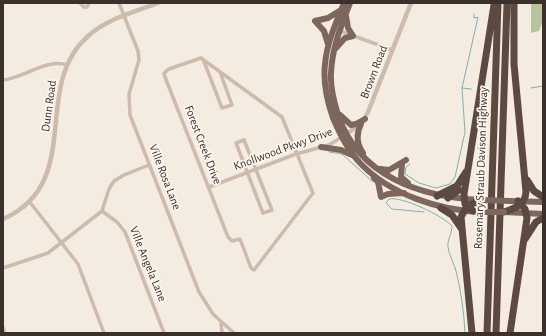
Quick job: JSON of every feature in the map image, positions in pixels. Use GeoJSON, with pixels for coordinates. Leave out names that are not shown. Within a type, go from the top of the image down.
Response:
{"type":"FeatureCollection","features":[{"type":"Feature","properties":{"kind":"highway"},"geometry":{"type":"LineString","coordinates":[[472,333],[461,218],[465,209],[464,199],[466,180],[494,3]]}},
{"type":"Feature","properties":{"kind":"highway","name":"Rosemary Straub Davison Highway"},"geometry":{"type":"LineString","coordinates":[[486,333],[498,3]]}},
{"type":"Feature","properties":{"kind":"highway","name":"Rosemary Straub Davison Highway"},"geometry":{"type":"LineString","coordinates":[[496,333],[507,3]]}},
{"type":"Feature","properties":{"kind":"highway"},"geometry":{"type":"LineString","coordinates":[[508,212],[526,192],[526,179],[514,64],[514,3]]}},
{"type":"Feature","properties":{"kind":"highway"},"geometry":{"type":"LineString","coordinates":[[437,196],[457,186],[468,169]]}},
{"type":"Feature","properties":{"kind":"highway"},"geometry":{"type":"LineString","coordinates":[[526,179],[534,191],[543,197]]}},
{"type":"Feature","properties":{"kind":"highway"},"geometry":{"type":"LineString","coordinates":[[448,198],[459,190],[466,180]]}},
{"type":"Feature","properties":{"kind":"highway"},"geometry":{"type":"LineString","coordinates":[[465,209],[481,200]]}},
{"type":"Feature","properties":{"kind":"highway"},"geometry":{"type":"LineString","coordinates":[[510,333],[526,213],[518,202]]}},
{"type":"Feature","properties":{"kind":"highway"},"geometry":{"type":"LineString","coordinates":[[441,208],[455,219],[462,230]]}},
{"type":"Feature","properties":{"kind":"highway"},"geometry":{"type":"LineString","coordinates":[[465,209],[477,211]]}},
{"type":"Feature","properties":{"kind":"highway"},"geometry":{"type":"LineString","coordinates":[[525,228],[534,218],[542,215]]}},
{"type":"Feature","properties":{"kind":"highway"},"geometry":{"type":"LineString","coordinates":[[523,243],[542,215]]}},
{"type":"Feature","properties":{"kind":"main road"},"geometry":{"type":"LineString","coordinates":[[333,55],[341,41],[353,36],[347,25],[344,12],[344,3]]}},
{"type":"Feature","properties":{"kind":"main road"},"geometry":{"type":"LineString","coordinates":[[350,3],[344,12],[329,44],[325,63],[325,88],[330,110],[355,158]]}},
{"type":"Feature","properties":{"kind":"main road"},"geometry":{"type":"LineString","coordinates":[[329,44],[324,31],[316,21],[344,12]]}},
{"type":"Feature","properties":{"kind":"main road"},"geometry":{"type":"LineString","coordinates":[[336,29],[331,74],[344,136],[372,170],[378,182],[381,197],[392,193],[407,194]]}},
{"type":"Feature","properties":{"kind":"main road"},"geometry":{"type":"LineString","coordinates":[[338,112],[350,125],[363,121]]}},
{"type":"Feature","properties":{"kind":"main road"},"geometry":{"type":"LineString","coordinates":[[363,121],[357,137],[365,160]]}},
{"type":"Feature","properties":{"kind":"main road"},"geometry":{"type":"LineString","coordinates":[[321,147],[341,150],[407,194],[441,208],[465,209]]}},
{"type":"Feature","properties":{"kind":"main road"},"geometry":{"type":"LineString","coordinates":[[372,170],[389,170],[404,162],[400,171],[404,180],[425,192]]}},
{"type":"Feature","properties":{"kind":"main road"},"geometry":{"type":"LineString","coordinates":[[372,170],[437,196],[481,200],[543,202]]}},
{"type":"Feature","properties":{"kind":"main road"},"geometry":{"type":"LineString","coordinates":[[477,211],[542,215]]}},
{"type":"Feature","properties":{"kind":"street"},"geometry":{"type":"LineString","coordinates":[[80,3],[84,7],[90,3]]}},
{"type":"Feature","properties":{"kind":"street","name":"Ville Rosa Lane"},"geometry":{"type":"LineString","coordinates":[[119,3],[138,51],[139,60],[129,94],[130,115],[195,283],[208,308],[221,323],[234,333]]}},
{"type":"Feature","properties":{"kind":"street","name":"Dunn Road"},"geometry":{"type":"LineString","coordinates":[[3,219],[29,201],[39,189],[51,163],[59,92],[67,65],[77,49],[87,37],[106,24],[158,3]]}},
{"type":"Feature","properties":{"kind":"street","name":"Brown Road"},"geometry":{"type":"LineString","coordinates":[[363,121],[411,3]]}},
{"type":"Feature","properties":{"kind":"street"},"geometry":{"type":"LineString","coordinates":[[336,29],[392,50]]}},
{"type":"Feature","properties":{"kind":"street","name":"Forest Creek Drive"},"geometry":{"type":"LineString","coordinates":[[203,59],[195,59],[169,69],[164,73],[228,237],[232,241],[240,239],[253,270],[314,193],[296,154]]}},
{"type":"Feature","properties":{"kind":"street"},"geometry":{"type":"LineString","coordinates":[[203,59],[222,108],[232,105],[219,71]]}},
{"type":"Feature","properties":{"kind":"street"},"geometry":{"type":"LineString","coordinates":[[203,59],[282,117],[296,154]]}},
{"type":"Feature","properties":{"kind":"street"},"geometry":{"type":"LineString","coordinates":[[3,80],[58,62],[67,65]]}},
{"type":"Feature","properties":{"kind":"street"},"geometry":{"type":"LineString","coordinates":[[344,136],[363,121]]}},
{"type":"Feature","properties":{"kind":"street","name":"Knollwood Pkwy Drive"},"geometry":{"type":"LineString","coordinates":[[209,187],[296,154],[321,147],[344,136]]}},
{"type":"Feature","properties":{"kind":"street"},"geometry":{"type":"LineString","coordinates":[[244,140],[257,168],[272,210],[264,214],[247,173],[236,143],[244,140]]}},
{"type":"Feature","properties":{"kind":"street"},"geometry":{"type":"LineString","coordinates":[[3,268],[48,253],[102,211],[109,189],[114,181],[124,175],[149,165]]}},
{"type":"Feature","properties":{"kind":"street"},"geometry":{"type":"LineString","coordinates":[[29,201],[82,271],[104,333]]}},
{"type":"Feature","properties":{"kind":"street","name":"Ville Angela Lane"},"geometry":{"type":"LineString","coordinates":[[102,211],[117,222],[125,232],[164,333]]}},
{"type":"Feature","properties":{"kind":"street"},"geometry":{"type":"LineString","coordinates":[[221,323],[222,333]]}},
{"type":"Feature","properties":{"kind":"street"},"geometry":{"type":"LineString","coordinates":[[3,327],[5,333]]}},
{"type":"Feature","properties":{"kind":"green space"},"geometry":{"type":"Polygon","coordinates":[[[531,3],[543,3],[543,21],[539,31],[531,33],[531,3]]]}},
{"type":"Feature","properties":{"kind":"waterway"},"geometry":{"type":"LineString","coordinates":[[410,164],[406,167],[405,174],[419,183],[436,188],[450,184],[455,177],[465,132],[462,88],[478,17],[474,18],[474,14]]}},
{"type":"Feature","properties":{"kind":"waterway"},"geometry":{"type":"LineString","coordinates":[[531,88],[543,86]]}},
{"type":"Feature","properties":{"kind":"waterway"},"geometry":{"type":"LineString","coordinates":[[462,88],[471,89]]}},
{"type":"Feature","properties":{"kind":"waterway"},"geometry":{"type":"LineString","coordinates":[[329,152],[342,154],[373,182]]}},
{"type":"Feature","properties":{"kind":"waterway"},"geometry":{"type":"LineString","coordinates":[[424,212],[392,209],[386,203],[389,199],[395,199],[412,204],[432,212],[452,226],[448,247],[459,286],[465,333]]}}]}
